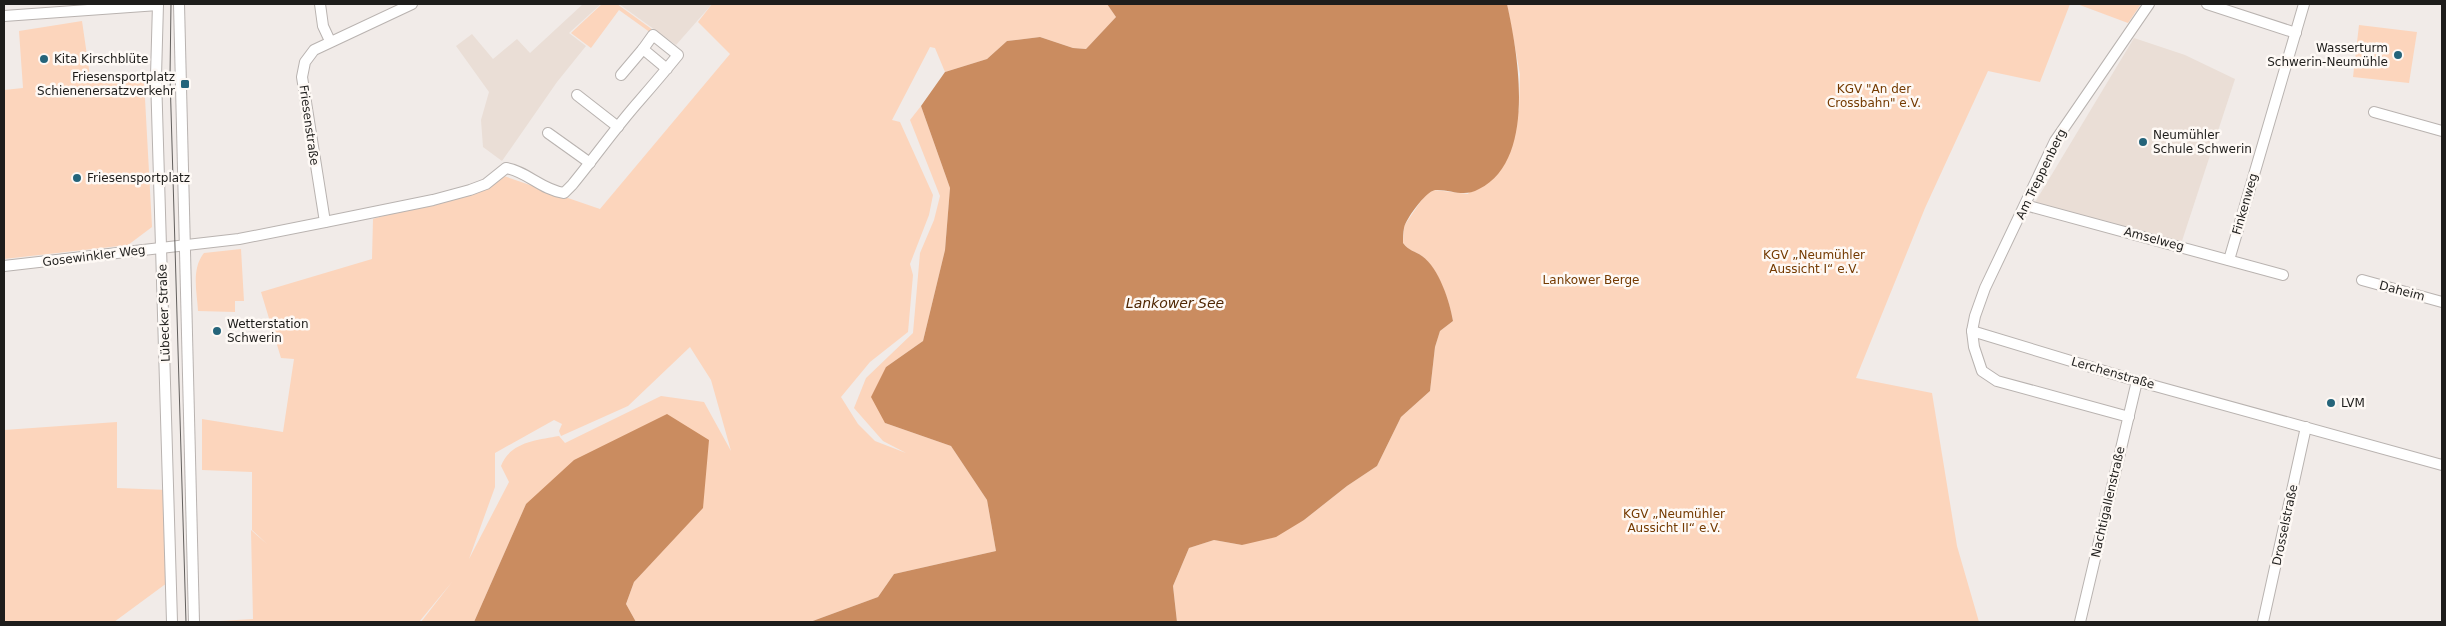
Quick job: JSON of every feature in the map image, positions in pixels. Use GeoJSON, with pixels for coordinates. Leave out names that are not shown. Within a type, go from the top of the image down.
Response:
{"type":"FeatureCollection","features":[{"type":"Feature","properties":{"kind":"street","name":"Lübecker Straße"},"geometry":{"type":"LineString","coordinates":[[158,4],[156,76],[172,622]]}},
{"type":"Feature","properties":{"kind":"street"},"geometry":{"type":"LineString","coordinates":[[4,7],[4,16],[158,4]]}},
{"type":"Feature","properties":{"kind":"street","name":"Lübecker Straße"},"geometry":{"type":"LineString","coordinates":[[179,4],[194,622]]}},
{"type":"Feature","properties":{"kind":"street"},"geometry":{"type":"LineString","coordinates":[[320,4],[323,26],[330,41]]}},
{"type":"Feature","properties":{"kind":"street","name":"Friesenstraße"},"geometry":{"type":"LineString","coordinates":[[325,222],[302,77],[305,62],[314,50],[330,41],[412,4]]}},
{"type":"Feature","properties":{"kind":"street","name":"Am Treppenberg"},"geometry":{"type":"LineString","coordinates":[[1972,331],[1985,288],[2060,133],[2149,4]]}},
{"type":"Feature","properties":{"kind":"street"},"geometry":{"type":"LineString","coordinates":[[2207,4],[2296,33]]}},
{"type":"Feature","properties":{"kind":"street","name":"Finkenweg"},"geometry":{"type":"LineString","coordinates":[[2229,260],[2304,4]]}},
{"type":"Feature","properties":{"kind":"street"},"geometry":{"type":"LineString","coordinates":[[184,245],[239,239],[433,200],[486,184],[506,168],[512,168],[542,186],[564,193],[678,55],[654,35],[621,75]]}},
{"type":"Feature","properties":{"kind":"street"},"geometry":{"type":"LineString","coordinates":[[643,49],[667,69]]}},
{"type":"Feature","properties":{"kind":"street"},"geometry":{"type":"LineString","coordinates":[[577,95],[618,127]]}},
{"type":"Feature","properties":{"kind":"street"},"geometry":{"type":"LineString","coordinates":[[2374,112],[2442,131]]}},
{"type":"Feature","properties":{"kind":"street"},"geometry":{"type":"LineString","coordinates":[[548,133],[590,163]]}},
{"type":"Feature","properties":{"kind":"street","name":"Amselweg"},"geometry":{"type":"LineString","coordinates":[[2025,205],[2283,275]]}},
{"type":"Feature","properties":{"kind":"street","name":"Gosewinkler Weg"},"geometry":{"type":"LineString","coordinates":[[4,266],[184,245]]}},
{"type":"Feature","properties":{"kind":"street","name":"Daheim"},"geometry":{"type":"LineString","coordinates":[[2362,280],[2442,302]]}},
{"type":"Feature","properties":{"kind":"street"},"geometry":{"type":"LineString","coordinates":[[1972,331],[1974,347],[1982,371],[1997,381],[2129,417]]}},
{"type":"Feature","properties":{"kind":"street","name":"Lerchenstraße"},"geometry":{"type":"LineString","coordinates":[[1972,331],[2137,381],[2442,466]]}},
{"type":"Feature","properties":{"kind":"street","name":"Nachtigallenstraße"},"geometry":{"type":"LineString","coordinates":[[2080,622],[2137,381]]}},
{"type":"Feature","properties":{"kind":"street","name":"Drosselstraße"},"geometry":{"type":"LineString","coordinates":[[2263,622],[2306,427]]}},
{"type":"Feature","properties":{"kind":"shaded area"},"geometry":{"type":"Polygon","coordinates":[[[583,4],[601,4],[569,33],[586,46],[557,82],[502,161],[483,147],[481,120],[489,92],[456,46],[472,34],[493,59],[517,39],[530,53],[583,4]]]}},
{"type":"Feature","properties":{"kind":"shaded area"},"geometry":{"type":"Polygon","coordinates":[[[619,4],[712,4],[676,45],[619,4]]]}},
{"type":"Feature","properties":{"kind":"shaded area","name":"Neumühler Schule Schwerin"},"geometry":{"type":"Polygon","coordinates":[[[2134,38],[2185,55],[2235,79],[2181,244],[2034,204],[2134,38]]]}},
{"type":"Feature","properties":{"kind":"green space"},"geometry":{"type":"Polygon","coordinates":[[[602,4],[617,4],[653,30],[651,33],[619,10],[591,48],[571,33],[602,4]]]}},
{"type":"Feature","properties":{"kind":"green space"},"geometry":{"type":"Polygon","coordinates":[[[712,4],[1107,4],[1116,17],[1086,49],[1073,48],[1040,37],[1007,41],[987,59],[945,72],[935,48],[930,47],[892,120],[900,122],[933,195],[929,215],[910,264],[913,275],[908,332],[870,362],[841,397],[858,424],[875,441],[906,453],[883,441],[854,408],[866,378],[913,333],[920,253],[934,220],[940,196],[910,120],[921,106],[950,188],[945,250],[923,341],[886,367],[885,423],[951,446],[987,500],[996,551],[894,574],[878,597],[810,622],[636,622],[626,604],[634,582],[703,507],[526,504],[474,622],[421,622],[452,582],[419,622],[204,622],[253,619],[251,530],[267,544],[252,530],[252,472],[202,470],[202,419],[283,432],[294,359],[281,358],[261,292],[372,259],[373,219],[433,200],[498,174],[600,209],[730,54],[698,22],[712,4]],[[690,347],[628,406],[561,436],[559,431],[562,424],[554,420],[495,453],[495,487],[469,559],[509,482],[501,466],[511,452],[525,444],[559,436],[565,443],[661,396],[704,402],[731,451],[711,380],[690,347]]]}},
{"type":"Feature","properties":{"kind":"green space"},"geometry":{"type":"Polygon","coordinates":[[[1507,4],[2070,4],[2040,82],[1988,71],[1925,208],[1856,378],[1932,393],[1957,546],[1979,622],[1177,622],[1173,586],[1189,548],[1214,540],[1242,545],[1304,520],[1347,486],[1377,466],[1401,417],[1430,391],[1435,347],[1440,331],[1453,321],[1446,295],[1428,261],[1403,243],[1404,226],[1425,195],[1434,190],[1468,194],[1519,110],[1520,74],[1507,4]]]}},
{"type":"Feature","properties":{"kind":"green space"},"geometry":{"type":"Polygon","coordinates":[[[2077,4],[2141,4],[2128,23],[2077,4]]]}},
{"type":"Feature","properties":{"kind":"green space","name":"Friesensportplatz"},"geometry":{"type":"Polygon","coordinates":[[[82,21],[91,83],[144,80],[152,227],[128,245],[4,259],[4,90],[23,88],[19,31],[82,21]]]}},
{"type":"Feature","properties":{"kind":"green space"},"geometry":{"type":"Polygon","coordinates":[[[2359,25],[2417,32],[2409,83],[2353,77],[2359,25]]]}},
{"type":"Feature","properties":{"kind":"green space"},"geometry":{"type":"Polygon","coordinates":[[[241,249],[244,301],[235,301],[235,312],[198,311],[196,273],[197,266],[204,253],[241,249]]]}},
{"type":"Feature","properties":{"kind":"green space"},"geometry":{"type":"Polygon","coordinates":[[[117,422],[117,488],[168,490],[171,580],[114,622],[4,622],[4,430],[117,422]]]}},
{"type":"Feature","properties":{"kind":"water","name":"Lankower See"},"geometry":{"type":"Polygon","coordinates":[[[1107,4],[1507,4],[1515,50],[1519,104],[1516,131],[1509,155],[1497,175],[1473,192],[1435,190],[1431,192],[1416,206],[1404,228],[1403,243],[1428,261],[1434,269],[1446,295],[1453,321],[1440,331],[1435,347],[1430,391],[1401,417],[1377,466],[1347,486],[1304,520],[1276,537],[1242,545],[1214,540],[1189,548],[1173,586],[1177,622],[810,622],[878,597],[894,574],[996,551],[987,500],[951,446],[885,423],[871,397],[886,367],[923,341],[945,250],[950,188],[921,106],[945,72],[987,59],[1007,41],[1040,37],[1073,48],[1086,49],[1116,17],[1107,4]]]}},
{"type":"Feature","properties":{"kind":"water"},"geometry":{"type":"Polygon","coordinates":[[[667,414],[709,440],[703,508],[634,582],[626,604],[636,622],[474,622],[526,504],[574,460],[667,414]]]}},
{"type":"Feature","properties":{"kind":"tram line"},"geometry":{"type":"LineString","coordinates":[[171,4],[170,76],[186,622]]}},
{"type":"Feature","properties":{"kind":"place","name":"Wasserturm Schwerin-Neumühle"},"geometry":{"type":"Point","coordinates":[2398,55]}},
{"type":"Feature","properties":{"kind":"place","name":"Kita Kirschblüte"},"geometry":{"type":"Point","coordinates":[44,59]}},
{"type":"Feature","properties":{"kind":"place","name":"Friesensportplatz Schienenersatzverkehr"},"geometry":{"type":"Point","coordinates":[185,84]}},
{"type":"Feature","properties":{"kind":"place","name":"Neumühler Schule Schwerin"},"geometry":{"type":"Point","coordinates":[2143,142]}},
{"type":"Feature","properties":{"kind":"place","name":"Friesensportplatz"},"geometry":{"type":"Point","coordinates":[77,178]}},
{"type":"Feature","properties":{"kind":"place","name":"Wetterstation Schwerin"},"geometry":{"type":"Point","coordinates":[217,331]}},
{"type":"Feature","properties":{"kind":"place","name":"LVM"},"geometry":{"type":"Point","coordinates":[2331,403]}},
{"type":"Feature","properties":{"kind":"park label","name":"KGV \"An der Crossbahn\" e.V."},"geometry":{"type":"Point","coordinates":[1874,96]}},
{"type":"Feature","properties":{"kind":"park label","name":"KGV „Neumühler Aussicht I“ e.V."},"geometry":{"type":"Point","coordinates":[1814,262]}},
{"type":"Feature","properties":{"kind":"park label","name":"Lankower Berge"},"geometry":{"type":"Point","coordinates":[1591,280]}},
{"type":"Feature","properties":{"kind":"park label","name":"KGV „Neumühler Aussicht II“ e.V."},"geometry":{"type":"Point","coordinates":[1674,521]}}]}
